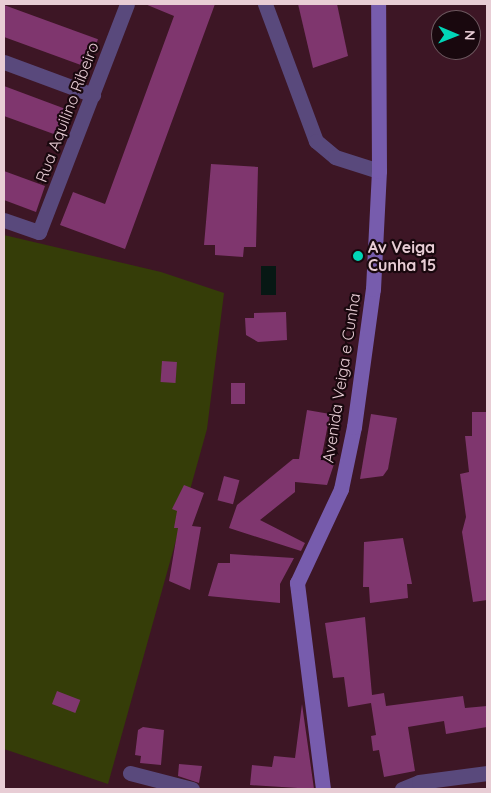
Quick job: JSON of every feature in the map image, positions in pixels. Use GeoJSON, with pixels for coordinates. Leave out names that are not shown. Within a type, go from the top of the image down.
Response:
{"type":"FeatureCollection","features":[{"type":"Feature","properties":{"kind":"street","name":"Rua Aquilino Ribeiro"},"geometry":{"type":"LineString","coordinates":[[4,220],[39,232],[127,4]]}},
{"type":"Feature","properties":{"kind":"street"},"geometry":{"type":"LineString","coordinates":[[265,4],[316,141],[335,157],[379,171]]}},
{"type":"Feature","properties":{"kind":"street","name":"Avenida Veiga e Cunha"},"geometry":{"type":"LineString","coordinates":[[323,789],[312,716],[297,583],[340,489],[354,427],[373,289],[379,171],[378,4]]}},
{"type":"Feature","properties":{"kind":"street"},"geometry":{"type":"LineString","coordinates":[[4,62],[93,95]]}},
{"type":"Feature","properties":{"kind":"street"},"geometry":{"type":"LineString","coordinates":[[130,773],[192,789]]}},
{"type":"Feature","properties":{"kind":"street"},"geometry":{"type":"LineString","coordinates":[[402,789],[419,782],[487,773]]}},
{"type":"Feature","properties":{"kind":"green space"},"geometry":{"type":"Polygon","coordinates":[[[4,235],[161,272],[224,293],[207,429],[108,784],[4,749],[4,235]]]}},
{"type":"Feature","properties":{"kind":"shaded area"},"geometry":{"type":"Polygon","coordinates":[[[261,266],[276,266],[276,295],[261,295],[261,266]]]}},
{"type":"Feature","properties":{"kind":"building"},"geometry":{"type":"Polygon","coordinates":[[[145,4],[215,4],[125,249],[60,225],[73,192],[105,204],[174,16],[145,4]]]}},
{"type":"Feature","properties":{"kind":"building"},"geometry":{"type":"Polygon","coordinates":[[[298,4],[337,4],[348,56],[313,68],[298,4]]]}},
{"type":"Feature","properties":{"kind":"building"},"geometry":{"type":"Polygon","coordinates":[[[4,5],[98,39],[88,67],[4,37],[4,5]]]}},
{"type":"Feature","properties":{"kind":"building"},"geometry":{"type":"Polygon","coordinates":[[[4,86],[71,111],[62,137],[4,116],[4,86]]]}},
{"type":"Feature","properties":{"kind":"building"},"geometry":{"type":"Polygon","coordinates":[[[211,164],[258,167],[256,247],[244,247],[243,257],[215,255],[215,245],[204,245],[211,164]]]}},
{"type":"Feature","properties":{"kind":"building"},"geometry":{"type":"Polygon","coordinates":[[[4,171],[45,186],[36,212],[4,200],[4,171]]]}},
{"type":"Feature","properties":{"kind":"building"},"geometry":{"type":"Polygon","coordinates":[[[286,312],[287,340],[258,342],[246,335],[245,318],[254,318],[254,313],[286,312]]]}},
{"type":"Feature","properties":{"kind":"building"},"geometry":{"type":"Polygon","coordinates":[[[162,361],[177,362],[175,383],[161,382],[162,361]]]}},
{"type":"Feature","properties":{"kind":"building"},"geometry":{"type":"Polygon","coordinates":[[[231,383],[245,383],[245,404],[231,404],[231,383]]]}},
{"type":"Feature","properties":{"kind":"building"},"geometry":{"type":"Polygon","coordinates":[[[307,410],[330,414],[321,460],[335,461],[327,485],[295,482],[295,492],[260,520],[305,543],[301,551],[229,528],[237,505],[293,459],[299,459],[307,410]]]}},
{"type":"Feature","properties":{"kind":"building"},"geometry":{"type":"Polygon","coordinates":[[[472,412],[487,412],[487,600],[473,602],[462,532],[466,517],[460,474],[469,472],[465,436],[472,436],[472,412]]]}},
{"type":"Feature","properties":{"kind":"building"},"geometry":{"type":"Polygon","coordinates":[[[371,414],[397,418],[388,469],[383,476],[360,479],[371,414]]]}},
{"type":"Feature","properties":{"kind":"building"},"geometry":{"type":"Polygon","coordinates":[[[224,476],[239,480],[233,504],[218,500],[224,476]]]}},
{"type":"Feature","properties":{"kind":"building"},"geometry":{"type":"Polygon","coordinates":[[[184,485],[204,493],[192,526],[201,527],[190,590],[169,581],[178,528],[174,528],[177,511],[172,509],[184,485]]]}},
{"type":"Feature","properties":{"kind":"building"},"geometry":{"type":"Polygon","coordinates":[[[403,538],[412,584],[407,584],[408,598],[370,603],[369,587],[363,587],[364,542],[403,538]]]}},
{"type":"Feature","properties":{"kind":"building"},"geometry":{"type":"Polygon","coordinates":[[[230,554],[294,558],[280,584],[280,603],[208,596],[218,563],[230,563],[230,554]]]}},
{"type":"Feature","properties":{"kind":"building"},"geometry":{"type":"Polygon","coordinates":[[[365,617],[372,695],[384,693],[386,706],[463,696],[465,708],[487,706],[487,727],[446,734],[444,721],[408,727],[415,771],[384,777],[379,750],[373,751],[371,736],[376,735],[371,703],[348,707],[344,677],[333,678],[325,623],[365,617]]]}},
{"type":"Feature","properties":{"kind":"building"},"geometry":{"type":"Polygon","coordinates":[[[57,691],[80,700],[75,713],[52,704],[57,691]]]}},
{"type":"Feature","properties":{"kind":"building"},"geometry":{"type":"Polygon","coordinates":[[[302,704],[314,789],[250,785],[252,765],[272,767],[274,756],[295,758],[302,704]]]}},
{"type":"Feature","properties":{"kind":"building"},"geometry":{"type":"Polygon","coordinates":[[[143,727],[164,730],[161,765],[140,763],[141,756],[135,755],[138,730],[143,727]]]}},
{"type":"Feature","properties":{"kind":"building"},"geometry":{"type":"Polygon","coordinates":[[[179,764],[202,766],[199,783],[178,776],[179,764]]]}},
{"type":"Feature","properties":{"kind":"place","name":"Av Veiga Cunha 15"},"geometry":{"type":"Point","coordinates":[358,256]}}]}
